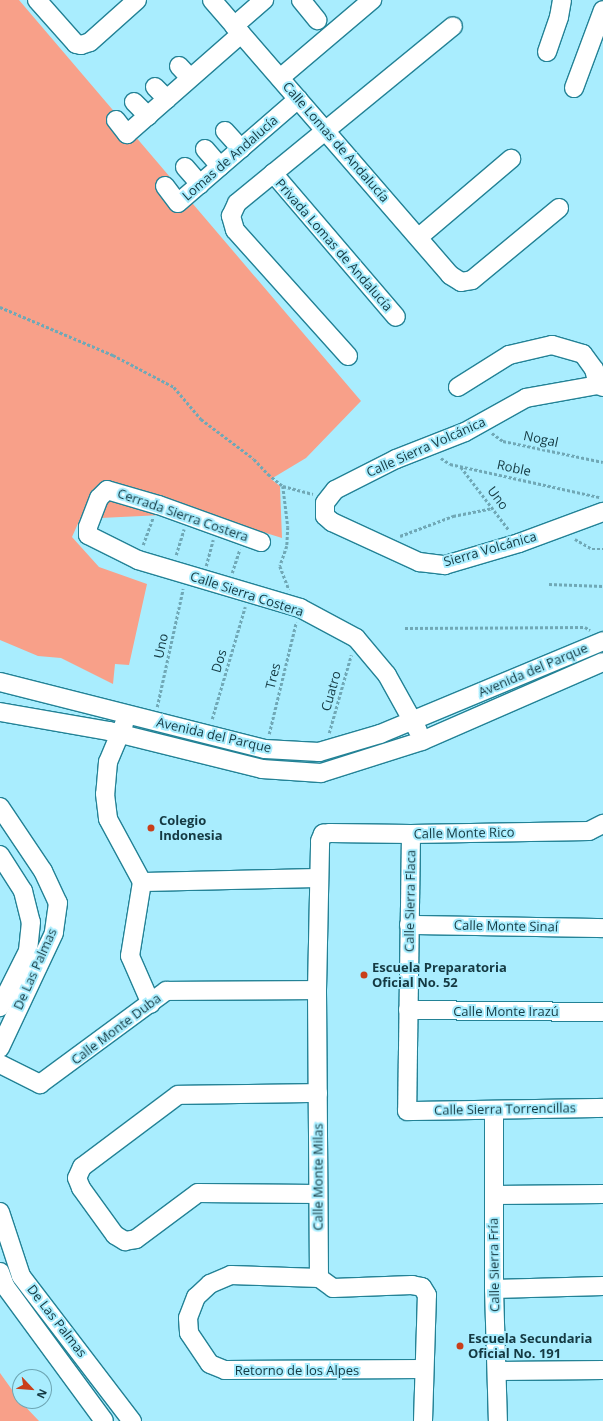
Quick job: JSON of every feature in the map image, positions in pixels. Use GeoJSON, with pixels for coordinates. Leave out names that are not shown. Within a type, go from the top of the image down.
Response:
{"type":"FeatureCollection","features":[{"type":"Feature","properties":{"kind":"street"},"geometry":{"type":"LineString","coordinates":[[37,0],[76,44],[81,45],[90,42],[128,3]]}},
{"type":"Feature","properties":{"kind":"street","name":"Calle Lomas de Andalucía"},"geometry":{"type":"LineString","coordinates":[[212,0],[326,129],[450,275],[461,282],[472,280],[559,208]]}},
{"type":"Feature","properties":{"kind":"street"},"geometry":{"type":"LineString","coordinates":[[116,120],[128,134],[148,116],[161,93],[184,72],[238,30],[264,0]]}},
{"type":"Feature","properties":{"kind":"street"},"geometry":{"type":"LineString","coordinates":[[301,0],[317,20]]}},
{"type":"Feature","properties":{"kind":"street"},"geometry":{"type":"LineString","coordinates":[[280,78],[372,0]]}},
{"type":"Feature","properties":{"kind":"street"},"geometry":{"type":"LineString","coordinates":[[547,52],[559,17],[562,0]]}},
{"type":"Feature","properties":{"kind":"street"},"geometry":{"type":"LineString","coordinates":[[574,88],[603,10]]}},
{"type":"Feature","properties":{"kind":"street"},"geometry":{"type":"LineString","coordinates":[[326,129],[453,26]]}},
{"type":"Feature","properties":{"kind":"street","name":"Lomas de Andalucía"},"geometry":{"type":"LineString","coordinates":[[165,186],[178,202],[298,99]]}},
{"type":"Feature","properties":{"kind":"street"},"geometry":{"type":"LineString","coordinates":[[134,102],[148,116]]}},
{"type":"Feature","properties":{"kind":"street","name":"Privada Lomas de Andalucía"},"geometry":{"type":"LineString","coordinates":[[326,129],[237,203],[231,216],[235,230],[348,356]]}},
{"type":"Feature","properties":{"kind":"street"},"geometry":{"type":"LineString","coordinates":[[226,131],[241,149]]}},
{"type":"Feature","properties":{"kind":"street"},"geometry":{"type":"LineString","coordinates":[[205,149],[220,166]]}},
{"type":"Feature","properties":{"kind":"street"},"geometry":{"type":"LineString","coordinates":[[419,237],[511,159]]}},
{"type":"Feature","properties":{"kind":"street"},"geometry":{"type":"LineString","coordinates":[[185,167],[200,184]]}},
{"type":"Feature","properties":{"kind":"street","name":"Privada Lomas de Andalucía"},"geometry":{"type":"LineString","coordinates":[[273,173],[396,317]]}},
{"type":"Feature","properties":{"kind":"street"},"geometry":{"type":"LineString","coordinates":[[458,387],[509,355],[552,345],[583,354],[594,369],[600,386]]}},
{"type":"Feature","properties":{"kind":"street","name":"Calle Sierra Volcánica"},"geometry":{"type":"LineString","coordinates":[[327,500],[335,490],[383,466],[479,424],[526,398],[600,386]]}},
{"type":"Feature","properties":{"kind":"street","name":"Cerrada Sierra Costera"},"geometry":{"type":"LineString","coordinates":[[88,536],[88,527],[99,498],[107,490],[188,515],[261,542]]}},
{"type":"Feature","properties":{"kind":"street","name":"Sierra Volcánica"},"geometry":{"type":"LineString","coordinates":[[327,500],[325,516],[332,522],[420,562],[445,565],[519,543],[603,512]]}},
{"type":"Feature","properties":{"kind":"street","name":"Calle Sierra Costera"},"geometry":{"type":"LineString","coordinates":[[88,536],[138,560],[297,608],[356,638],[387,675],[413,721],[422,741]]}},
{"type":"Feature","properties":{"kind":"street","name":"Avenida del Parque"},"geometry":{"type":"LineString","coordinates":[[0,682],[265,749],[324,750],[413,721],[600,637]]}},
{"type":"Feature","properties":{"kind":"street","name":"Avenida del Parque"},"geometry":{"type":"LineString","coordinates":[[0,712],[120,733],[262,769],[321,773],[422,741],[603,662]]}},
{"type":"Feature","properties":{"kind":"street"},"geometry":{"type":"LineString","coordinates":[[128,714],[108,762],[105,794],[108,819],[142,882],[130,956],[151,1004]]}},
{"type":"Feature","properties":{"kind":"street","name":"De Las Palmas"},"geometry":{"type":"LineString","coordinates":[[0,808],[43,871],[58,902],[54,933],[0,1048]]}},
{"type":"Feature","properties":{"kind":"street","name":"Calle Monte Rico"},"geometry":{"type":"LineString","coordinates":[[323,834],[589,831],[603,824]]}},
{"type":"Feature","properties":{"kind":"street","name":"Calle Monte Milas"},"geometry":{"type":"LineString","coordinates":[[319,1278],[317,990],[320,841],[323,834]]}},
{"type":"Feature","properties":{"kind":"street","name":"Calle Sierra Flaca"},"geometry":{"type":"LineString","coordinates":[[407,1111],[411,834]]}},
{"type":"Feature","properties":{"kind":"street","name":"De Las Palmas"},"geometry":{"type":"LineString","coordinates":[[0,855],[23,891],[30,922],[28,951],[0,1007]]}},
{"type":"Feature","properties":{"kind":"street"},"geometry":{"type":"LineString","coordinates":[[142,882],[319,878]]}},
{"type":"Feature","properties":{"kind":"street","name":"Calle Monte Sinaí"},"geometry":{"type":"LineString","coordinates":[[409,925],[603,928]]}},
{"type":"Feature","properties":{"kind":"street","name":"Calle Monte Duba"},"geometry":{"type":"LineString","coordinates":[[0,1064],[40,1084],[151,1004],[166,991],[317,990]]}},
{"type":"Feature","properties":{"kind":"street","name":"Calle Monte Irazú"},"geometry":{"type":"LineString","coordinates":[[408,1010],[603,1012]]}},
{"type":"Feature","properties":{"kind":"street"},"geometry":{"type":"LineString","coordinates":[[318,1093],[178,1095],[82,1167],[78,1178],[81,1188],[115,1235],[125,1242],[136,1239],[198,1193],[318,1194]]}},
{"type":"Feature","properties":{"kind":"street","name":"Calle Sierra Torrencillas"},"geometry":{"type":"LineString","coordinates":[[407,1111],[603,1108]]}},
{"type":"Feature","properties":{"kind":"street","name":"Calle Sierra Fría"},"geometry":{"type":"LineString","coordinates":[[494,1110],[494,1289],[498,1421]]}},
{"type":"Feature","properties":{"kind":"street"},"geometry":{"type":"LineString","coordinates":[[494,1195],[603,1194]]}},
{"type":"Feature","properties":{"kind":"street","name":"De Las Palmas"},"geometry":{"type":"LineString","coordinates":[[0,1212],[21,1276],[132,1421]]}},
{"type":"Feature","properties":{"kind":"street","name":"Retorno de los Alpes"},"geometry":{"type":"LineString","coordinates":[[319,1278],[231,1275],[210,1284],[196,1297],[188,1318],[189,1333],[210,1364],[224,1370],[423,1369]]}},
{"type":"Feature","properties":{"kind":"street"},"geometry":{"type":"LineString","coordinates":[[2,1279],[21,1276]]}},
{"type":"Feature","properties":{"kind":"street"},"geometry":{"type":"LineString","coordinates":[[319,1278],[332,1288],[412,1285],[422,1287],[426,1294],[423,1369],[423,1421]]}},
{"type":"Feature","properties":{"kind":"street","name":"De Las Palmas"},"geometry":{"type":"LineString","coordinates":[[2,1279],[104,1421]]}},
{"type":"Feature","properties":{"kind":"street"},"geometry":{"type":"LineString","coordinates":[[494,1289],[603,1286]]}},
{"type":"Feature","properties":{"kind":"street"},"geometry":{"type":"LineString","coordinates":[[497,1371],[603,1370]]}},
{"type":"Feature","properties":{"kind":"path"},"geometry":{"type":"LineString","coordinates":[[0,307],[113,355],[174,387],[201,419],[254,459],[283,486],[327,500]]}},
{"type":"Feature","properties":{"kind":"path","name":"Nogal"},"geometry":{"type":"LineString","coordinates":[[479,424],[503,441],[603,462]]}},
{"type":"Feature","properties":{"kind":"path","name":"Roble"},"geometry":{"type":"LineString","coordinates":[[425,448],[450,464],[603,498]]}},
{"type":"Feature","properties":{"kind":"path","name":"Uno"},"geometry":{"type":"LineString","coordinates":[[461,466],[519,543]]}},
{"type":"Feature","properties":{"kind":"path"},"geometry":{"type":"LineString","coordinates":[[283,486],[288,527],[287,546],[280,566],[297,608]]}},
{"type":"Feature","properties":{"kind":"path"},"geometry":{"type":"LineString","coordinates":[[138,560],[158,505]]}},
{"type":"Feature","properties":{"kind":"path"},"geometry":{"type":"LineString","coordinates":[[386,546],[390,540],[453,516],[493,508]]}},
{"type":"Feature","properties":{"kind":"path"},"geometry":{"type":"LineString","coordinates":[[186,574],[188,515]]}},
{"type":"Feature","properties":{"kind":"path"},"geometry":{"type":"LineString","coordinates":[[186,574],[217,526]]}},
{"type":"Feature","properties":{"kind":"path"},"geometry":{"type":"LineString","coordinates":[[558,528],[592,549],[603,549]]}},
{"type":"Feature","properties":{"kind":"path"},"geometry":{"type":"LineString","coordinates":[[228,587],[244,536]]}},
{"type":"Feature","properties":{"kind":"path","name":"Uno"},"geometry":{"type":"LineString","coordinates":[[154,721],[186,574]]}},
{"type":"Feature","properties":{"kind":"path"},"geometry":{"type":"LineString","coordinates":[[549,584],[603,586]]}},
{"type":"Feature","properties":{"kind":"path","name":"Dos"},"geometry":{"type":"LineString","coordinates":[[208,734],[249,593]]}},
{"type":"Feature","properties":{"kind":"path","name":"Tres"},"geometry":{"type":"LineString","coordinates":[[265,749],[297,608]]}},
{"type":"Feature","properties":{"kind":"path"},"geometry":{"type":"LineString","coordinates":[[406,628],[585,627],[600,637]]}},
{"type":"Feature","properties":{"kind":"path","name":"Cuatro"},"geometry":{"type":"LineString","coordinates":[[324,750],[356,638]]}},
{"type":"Feature","properties":{"kind":"shaded area"},"geometry":{"type":"Polygon","coordinates":[[[0,0],[19,0],[361,401],[306,458],[271,479],[280,486],[282,538],[203,513],[80,519],[72,537],[99,567],[147,584],[129,665],[115,664],[113,684],[61,658],[38,656],[0,640],[0,0]]]}},
{"type":"Feature","properties":{"kind":"shaded area"},"geometry":{"type":"Polygon","coordinates":[[[0,1373],[12,1390],[12,1409],[28,1409],[39,1421],[0,1421],[0,1373]]]}},
{"type":"Feature","properties":{"kind":"place","name":"Colegio Indonesia"},"geometry":{"type":"Point","coordinates":[151,828]}},
{"type":"Feature","properties":{"kind":"place","name":"Escuela Preparatoria Oficial No. 52"},"geometry":{"type":"Point","coordinates":[364,975]}},
{"type":"Feature","properties":{"kind":"place","name":"Escuela Secundaria Oficial No. 191"},"geometry":{"type":"Point","coordinates":[460,1346]}}]}
